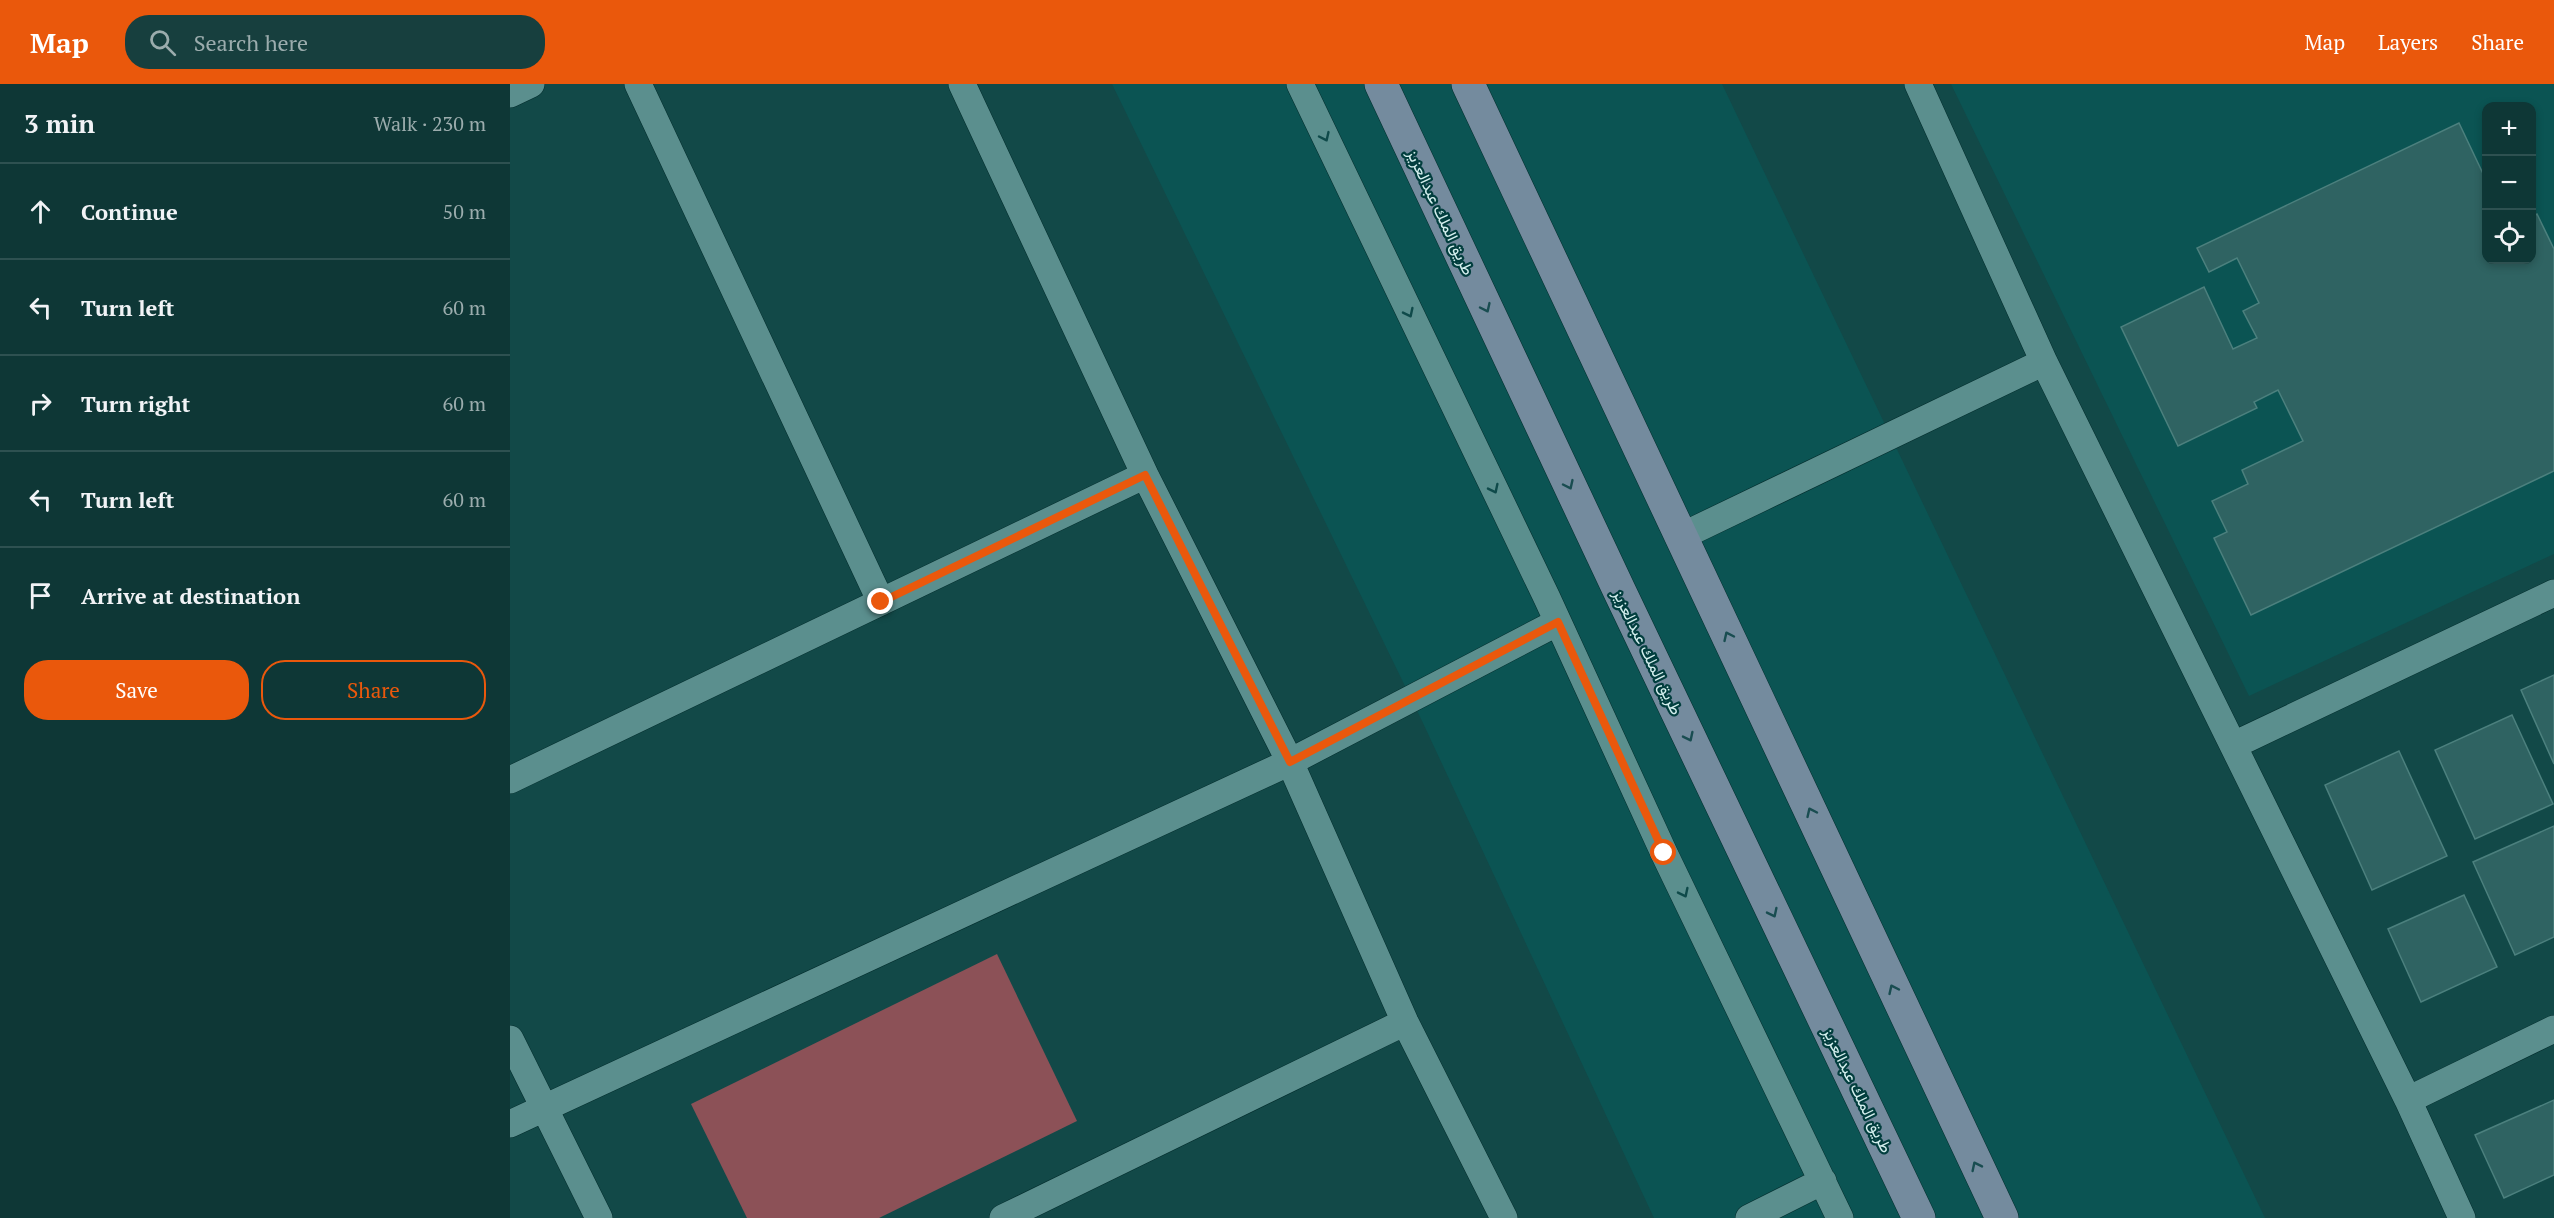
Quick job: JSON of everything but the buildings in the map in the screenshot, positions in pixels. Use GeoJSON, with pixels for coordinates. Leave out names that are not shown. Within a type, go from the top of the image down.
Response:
{"type":"FeatureCollection","features":[{"type":"Feature","properties":{"kind":"main road","name":"طريق الملك عبدالعزيز"},"geometry":{"type":"LineString","coordinates":[[1381,84],[1619,590],[1919,1218]]}},
{"type":"Feature","properties":{"kind":"main road"},"geometry":{"type":"LineString","coordinates":[[1468,84],[2002,1218]]}},
{"type":"Feature","properties":{"kind":"street"},"geometry":{"type":"LineString","coordinates":[[510,94],[531,84]]}},
{"type":"Feature","properties":{"kind":"street"},"geometry":{"type":"LineString","coordinates":[[638,84],[881,602]]}},
{"type":"Feature","properties":{"kind":"street"},"geometry":{"type":"LineString","coordinates":[[1300,84],[1558,622],[1664,853],[1840,1218]]}},
{"type":"Feature","properties":{"kind":"street"},"geometry":{"type":"LineString","coordinates":[[1917,84],[2044,362],[2408,1100],[2462,1218]]}},
{"type":"Feature","properties":{"kind":"street"},"geometry":{"type":"LineString","coordinates":[[968,86],[1145,475],[1290,762],[1405,1022],[1504,1218]]}},
{"type":"Feature","properties":{"kind":"street"},"geometry":{"type":"LineString","coordinates":[[1682,536],[2044,362]]}},
{"type":"Feature","properties":{"kind":"street"},"geometry":{"type":"LineString","coordinates":[[510,780],[1145,475]]}},
{"type":"Feature","properties":{"kind":"street"},"geometry":{"type":"LineString","coordinates":[[2234,746],[2554,593]]}},
{"type":"Feature","properties":{"kind":"street"},"geometry":{"type":"LineString","coordinates":[[510,1124],[1290,762],[1558,622]]}},
{"type":"Feature","properties":{"kind":"street"},"geometry":{"type":"LineString","coordinates":[[1003,1218],[1405,1022]]}},
{"type":"Feature","properties":{"kind":"street"},"geometry":{"type":"LineString","coordinates":[[2408,1100],[2554,1029]]}},
{"type":"Feature","properties":{"kind":"street"},"geometry":{"type":"LineString","coordinates":[[510,1039],[599,1218]]}},
{"type":"Feature","properties":{"kind":"street"},"geometry":{"type":"LineString","coordinates":[[1749,1218],[1823,1181]]}},
{"type":"Feature","properties":{"kind":"shaded area"},"geometry":{"type":"Polygon","coordinates":[[[1112,84],[1722,84],[2265,1218],[1654,1218],[1423,723],[1112,84]]]}},
{"type":"Feature","properties":{"kind":"shaded area"},"geometry":{"type":"Polygon","coordinates":[[[1951,84],[2554,84],[2554,554],[2249,696],[1951,84]]]}},
{"type":"Feature","properties":{"kind":"shaded area"},"geometry":{"type":"Polygon","coordinates":[[[997,954],[1077,1121],[879,1218],[747,1218],[691,1104],[997,954]]]}},
{"type":"Feature","properties":{"kind":"route"},"geometry":{"type":"LineString","coordinates":[[881,602],[1145,475],[1290,762],[1558,622],[1664,853]]}}]}
